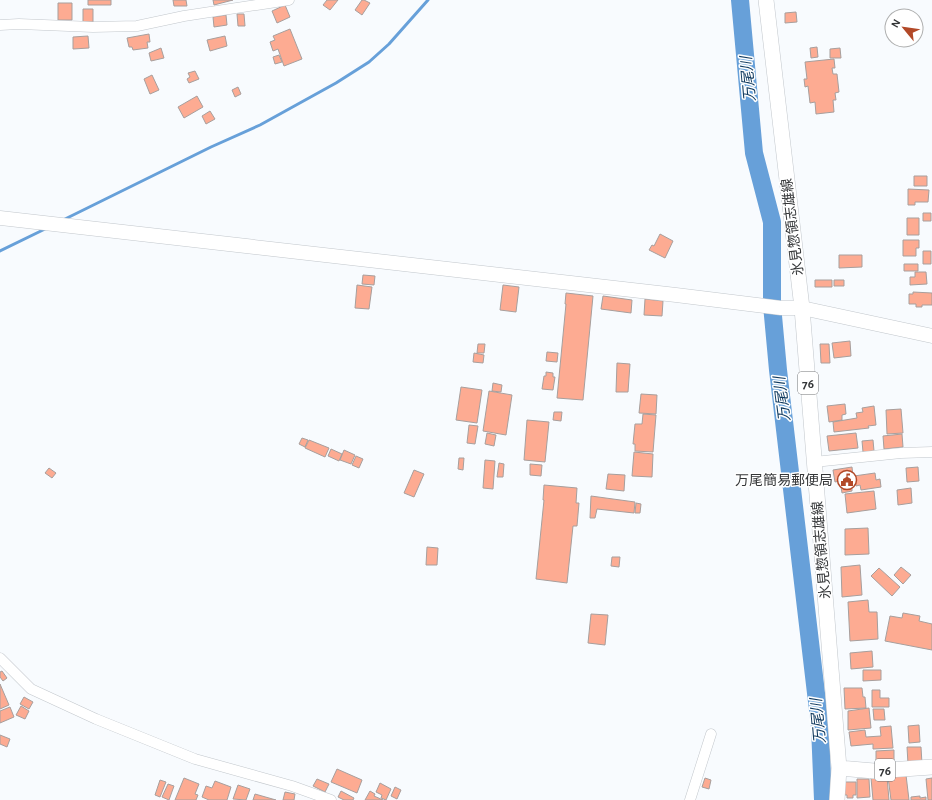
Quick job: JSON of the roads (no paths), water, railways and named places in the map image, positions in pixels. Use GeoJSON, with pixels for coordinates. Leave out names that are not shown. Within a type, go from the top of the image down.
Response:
{"type":"FeatureCollection","features":[{"type":"Feature","properties":{"kind":"main road","name":"氷見惣領志雄線"},"geometry":{"type":"LineString","coordinates":[[766,0],[802,308],[839,768],[837,800]]}},
{"type":"Feature","properties":{"kind":"main road","name":"76"},"geometry":{"type":"LineString","coordinates":[[839,768],[874,771],[932,767]]}},
{"type":"Feature","properties":{"kind":"street"},"geometry":{"type":"LineString","coordinates":[[0,25],[19,24],[93,28],[138,26],[184,16],[289,0]]}},
{"type":"Feature","properties":{"kind":"street"},"geometry":{"type":"LineString","coordinates":[[0,218],[781,308],[802,308],[932,336]]}},
{"type":"Feature","properties":{"kind":"street"},"geometry":{"type":"LineString","coordinates":[[814,462],[902,453],[932,452]]}},
{"type":"Feature","properties":{"kind":"street"},"geometry":{"type":"LineString","coordinates":[[0,658],[31,689],[56,702],[196,758],[292,786],[332,800]]}},
{"type":"Feature","properties":{"kind":"street"},"geometry":{"type":"LineString","coordinates":[[690,800],[710,734]]}},
{"type":"Feature","properties":{"kind":"waterway"},"geometry":{"type":"LineString","coordinates":[[63,220],[211,147],[260,125],[336,83],[369,62],[389,44],[428,0]]}},
{"type":"Feature","properties":{"kind":"waterway","name":"万尾川"},"geometry":{"type":"LineString","coordinates":[[740,0],[754,153],[772,222],[772,305],[778,370],[820,727],[823,800]]}},
{"type":"Feature","properties":{"kind":"waterway"},"geometry":{"type":"LineString","coordinates":[[0,251],[45,229]]}},
{"type":"Feature","properties":{"kind":"place","name":"万尾簡易郵便局"},"geometry":{"type":"Point","coordinates":[847,480]}}]}
